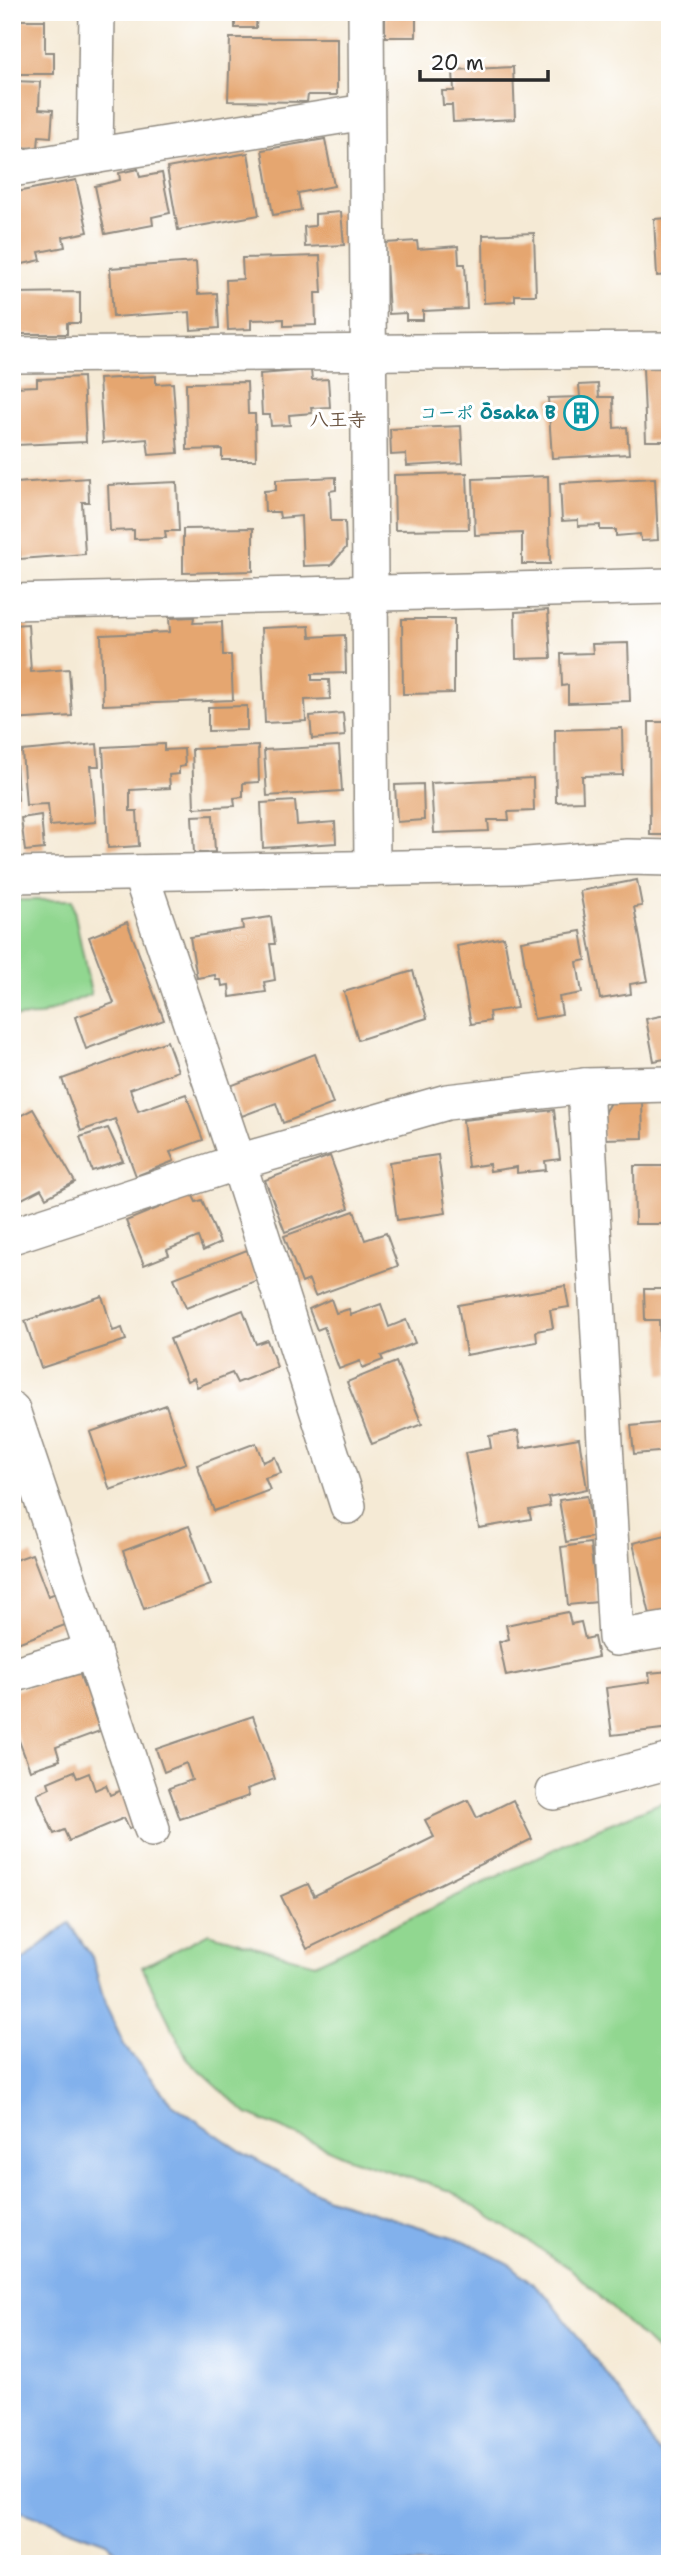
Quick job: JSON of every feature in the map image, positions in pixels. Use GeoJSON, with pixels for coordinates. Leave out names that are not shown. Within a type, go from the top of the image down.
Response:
{"type":"FeatureCollection","features":[{"type":"Feature","properties":{"kind":"street"},"geometry":{"type":"LineString","coordinates":[[95,156],[97,12]]}},
{"type":"Feature","properties":{"kind":"street"},"geometry":{"type":"LineString","coordinates":[[366,12],[367,595],[372,869]]}},
{"type":"Feature","properties":{"kind":"street"},"geometry":{"type":"LineString","coordinates":[[12,169],[365,112]]}},
{"type":"Feature","properties":{"kind":"street"},"geometry":{"type":"LineString","coordinates":[[12,355],[368,355],[670,349]]}},
{"type":"Feature","properties":{"kind":"street"},"geometry":{"type":"LineString","coordinates":[[12,602],[670,586]]}},
{"type":"Feature","properties":{"kind":"street"},"geometry":{"type":"LineString","coordinates":[[12,875],[515,866],[628,857],[670,858]]}},
{"type":"Feature","properties":{"kind":"street"},"geometry":{"type":"LineString","coordinates":[[140,873],[238,1162],[348,1506]]}},
{"type":"Feature","properties":{"kind":"street"},"geometry":{"type":"LineString","coordinates":[[12,1236],[238,1162],[447,1102],[584,1086],[670,1084]]}},
{"type":"Feature","properties":{"kind":"street"},"geometry":{"type":"LineString","coordinates":[[584,1086],[616,1638],[670,1629]]}},
{"type":"Feature","properties":{"kind":"street"},"geometry":{"type":"LineString","coordinates":[[12,1410],[152,1829]]}},
{"type":"Feature","properties":{"kind":"street"},"geometry":{"type":"LineString","coordinates":[[12,1675],[93,1651]]}},
{"type":"Feature","properties":{"kind":"street"},"geometry":{"type":"LineString","coordinates":[[554,1792],[670,1761]]}},
{"type":"Feature","properties":{"kind":"green space"},"geometry":{"type":"Polygon","coordinates":[[[12,900],[72,900],[91,994],[39,1016],[12,1017],[12,900]]]}},
{"type":"Feature","properties":{"kind":"green space"},"geometry":{"type":"Polygon","coordinates":[[[670,1799],[670,2364],[571,2269],[450,2191],[349,2158],[247,2114],[188,2060],[142,1967],[209,1933],[315,1964],[594,1830],[670,1799]]]}},
{"type":"Feature","properties":{"kind":"water"},"geometry":{"type":"Polygon","coordinates":[[[69,1923],[92,1957],[105,2004],[125,2047],[171,2103],[245,2154],[325,2197],[465,2241],[511,2265],[548,2297],[628,2403],[670,2471],[670,2564],[132,2564],[106,2542],[12,2507],[12,1969],[69,1923]]]}},
{"type":"Feature","properties":{"kind":"building"},"geometry":{"type":"Polygon","coordinates":[[[235,12],[257,12],[256,28],[235,28],[235,12]]]}},
{"type":"Feature","properties":{"kind":"building"},"geometry":{"type":"Polygon","coordinates":[[[385,12],[416,12],[416,37],[385,37],[385,12]]]}},
{"type":"Feature","properties":{"kind":"building"},"geometry":{"type":"Polygon","coordinates":[[[505,12],[536,12],[536,17],[505,18],[505,12]]]}},
{"type":"Feature","properties":{"kind":"building"},"geometry":{"type":"Polygon","coordinates":[[[12,20],[45,20],[45,52],[54,52],[54,74],[12,74],[12,20]]]}},
{"type":"Feature","properties":{"kind":"building"},"geometry":{"type":"Polygon","coordinates":[[[230,38],[337,38],[337,95],[308,95],[307,102],[228,101],[230,38]]]}},
{"type":"Feature","properties":{"kind":"building"},"geometry":{"type":"Polygon","coordinates":[[[513,67],[515,119],[453,122],[452,105],[443,105],[442,91],[454,91],[453,70],[513,67]]]}},
{"type":"Feature","properties":{"kind":"building"},"geometry":{"type":"Polygon","coordinates":[[[12,81],[40,82],[39,109],[53,110],[51,137],[39,136],[38,148],[12,147],[12,81]]]}},
{"type":"Feature","properties":{"kind":"building"},"geometry":{"type":"Polygon","coordinates":[[[325,139],[334,186],[298,193],[301,210],[273,215],[262,150],[325,139]]]}},
{"type":"Feature","properties":{"kind":"building"},"geometry":{"type":"Polygon","coordinates":[[[248,153],[259,215],[178,230],[167,168],[248,153]]]}},
{"type":"Feature","properties":{"kind":"building"},"geometry":{"type":"Polygon","coordinates":[[[138,169],[140,177],[162,173],[170,213],[152,217],[153,225],[105,234],[95,186],[120,180],[119,173],[138,169]]]}},
{"type":"Feature","properties":{"kind":"building"},"geometry":{"type":"Polygon","coordinates":[[[76,180],[88,232],[63,237],[65,247],[39,252],[41,260],[18,265],[12,234],[12,214],[16,213],[12,193],[76,180]]]}},
{"type":"Feature","properties":{"kind":"building"},"geometry":{"type":"Polygon","coordinates":[[[341,212],[344,245],[305,247],[304,227],[315,226],[315,214],[341,212]]]}},
{"type":"Feature","properties":{"kind":"building"},"geometry":{"type":"Polygon","coordinates":[[[670,218],[670,275],[657,276],[654,219],[670,218]]]}},
{"type":"Feature","properties":{"kind":"building"},"geometry":{"type":"Polygon","coordinates":[[[534,233],[536,295],[515,295],[515,301],[484,303],[483,235],[534,233]]]}},
{"type":"Feature","properties":{"kind":"building"},"geometry":{"type":"Polygon","coordinates":[[[417,241],[418,249],[458,246],[459,264],[465,264],[467,309],[423,311],[423,320],[406,320],[406,313],[389,314],[385,243],[417,241]]]}},
{"type":"Feature","properties":{"kind":"building"},"geometry":{"type":"Polygon","coordinates":[[[320,256],[322,293],[315,293],[316,325],[284,326],[284,319],[251,320],[251,329],[228,330],[226,280],[243,279],[242,258],[320,256]]]}},
{"type":"Feature","properties":{"kind":"building"},"geometry":{"type":"Polygon","coordinates":[[[196,262],[198,294],[217,293],[219,328],[191,330],[190,312],[113,317],[110,268],[196,262]]]}},
{"type":"Feature","properties":{"kind":"building"},"geometry":{"type":"Polygon","coordinates":[[[80,292],[80,323],[67,323],[67,334],[12,334],[14,293],[80,292]]]}},
{"type":"Feature","properties":{"kind":"building"},"geometry":{"type":"Polygon","coordinates":[[[670,367],[670,441],[646,441],[643,368],[670,367]]]}},
{"type":"Feature","properties":{"kind":"building"},"geometry":{"type":"Polygon","coordinates":[[[311,370],[312,380],[328,379],[330,407],[311,408],[312,413],[289,415],[290,425],[271,426],[270,415],[262,415],[260,374],[311,370]]]}},
{"type":"Feature","properties":{"kind":"building"},"geometry":{"type":"Polygon","coordinates":[[[156,376],[156,384],[173,383],[178,453],[149,455],[147,439],[103,443],[99,379],[156,376]]]}},
{"type":"Feature","properties":{"kind":"building"},"geometry":{"type":"Polygon","coordinates":[[[83,377],[86,442],[16,445],[13,387],[37,386],[37,379],[83,377]]]}},
{"type":"Feature","properties":{"kind":"building"},"geometry":{"type":"Polygon","coordinates":[[[247,382],[248,414],[255,414],[256,460],[222,460],[222,449],[187,450],[186,383],[247,382]]]}},
{"type":"Feature","properties":{"kind":"building","name":"コーポ Ōsaka B"},"geometry":{"type":"Polygon","coordinates":[[[598,384],[599,397],[613,397],[614,428],[627,427],[629,454],[552,458],[548,398],[580,397],[579,385],[598,384]]]}},
{"type":"Feature","properties":{"kind":"building"},"geometry":{"type":"Polygon","coordinates":[[[461,426],[463,463],[407,466],[406,454],[391,455],[390,429],[461,426]]]}},
{"type":"Feature","properties":{"kind":"building"},"geometry":{"type":"Polygon","coordinates":[[[467,473],[469,529],[395,530],[394,475],[467,473]]]}},
{"type":"Feature","properties":{"kind":"building"},"geometry":{"type":"Polygon","coordinates":[[[548,476],[550,564],[522,564],[522,533],[475,535],[473,479],[548,476]]]}},
{"type":"Feature","properties":{"kind":"building"},"geometry":{"type":"Polygon","coordinates":[[[336,477],[336,490],[330,491],[331,521],[345,521],[346,548],[331,565],[303,566],[301,516],[280,518],[279,512],[265,512],[264,491],[276,490],[276,480],[336,477]]]}},
{"type":"Feature","properties":{"kind":"building"},"geometry":{"type":"Polygon","coordinates":[[[88,478],[89,502],[82,502],[85,554],[20,559],[18,530],[12,531],[12,495],[16,495],[16,483],[88,478]]]}},
{"type":"Feature","properties":{"kind":"building"},"geometry":{"type":"Polygon","coordinates":[[[655,478],[658,540],[641,541],[640,534],[616,536],[616,530],[600,530],[600,525],[578,526],[578,520],[562,521],[560,483],[655,478]]]}},
{"type":"Feature","properties":{"kind":"building"},"geometry":{"type":"Polygon","coordinates":[[[177,482],[179,531],[165,531],[166,538],[134,539],[134,530],[110,531],[108,485],[177,482]]]}},
{"type":"Feature","properties":{"kind":"building"},"geometry":{"type":"Polygon","coordinates":[[[253,528],[253,571],[183,573],[183,529],[253,528]]]}},
{"type":"Feature","properties":{"kind":"building"},"geometry":{"type":"Polygon","coordinates":[[[548,610],[551,658],[516,659],[515,612],[548,610]]]}},
{"type":"Feature","properties":{"kind":"building"},"geometry":{"type":"Polygon","coordinates":[[[194,617],[193,623],[222,622],[223,655],[231,655],[233,700],[103,705],[101,635],[170,632],[169,618],[194,617]]]}},
{"type":"Feature","properties":{"kind":"building"},"geometry":{"type":"Polygon","coordinates":[[[402,619],[454,619],[454,693],[403,694],[402,619]]]}},
{"type":"Feature","properties":{"kind":"building"},"geometry":{"type":"Polygon","coordinates":[[[28,624],[31,672],[69,669],[72,716],[12,720],[12,625],[28,624]]]}},
{"type":"Feature","properties":{"kind":"building"},"geometry":{"type":"Polygon","coordinates":[[[309,626],[310,637],[345,635],[346,673],[312,674],[312,680],[329,680],[330,699],[305,700],[306,721],[265,723],[261,628],[309,626]]]}},
{"type":"Feature","properties":{"kind":"building"},"geometry":{"type":"Polygon","coordinates":[[[628,643],[630,701],[568,703],[568,685],[562,686],[561,654],[593,653],[592,644],[628,643]]]}},
{"type":"Feature","properties":{"kind":"building"},"geometry":{"type":"Polygon","coordinates":[[[247,706],[247,730],[208,731],[208,707],[247,706]]]}},
{"type":"Feature","properties":{"kind":"building"},"geometry":{"type":"Polygon","coordinates":[[[343,713],[345,736],[312,739],[310,716],[343,713]]]}},
{"type":"Feature","properties":{"kind":"building"},"geometry":{"type":"Polygon","coordinates":[[[649,722],[670,722],[670,835],[650,835],[649,722]]]}},
{"type":"Feature","properties":{"kind":"building"},"geometry":{"type":"Polygon","coordinates":[[[622,728],[623,775],[582,776],[583,801],[556,802],[555,730],[622,728]]]}},
{"type":"Feature","properties":{"kind":"building"},"geometry":{"type":"Polygon","coordinates":[[[97,744],[99,766],[91,766],[96,822],[50,826],[48,804],[26,805],[22,751],[97,744]]]}},
{"type":"Feature","properties":{"kind":"building"},"geometry":{"type":"Polygon","coordinates":[[[164,744],[164,750],[184,749],[185,766],[179,767],[179,774],[169,775],[170,788],[130,790],[130,811],[137,811],[139,846],[108,848],[103,747],[164,744]]]}},
{"type":"Feature","properties":{"kind":"building"},"geometry":{"type":"Polygon","coordinates":[[[258,746],[259,782],[243,783],[243,797],[234,798],[235,806],[194,808],[192,749],[258,746]]]}},
{"type":"Feature","properties":{"kind":"building"},"geometry":{"type":"Polygon","coordinates":[[[339,746],[342,791],[267,796],[264,750],[339,746]]]}},
{"type":"Feature","properties":{"kind":"building"},"geometry":{"type":"Polygon","coordinates":[[[16,757],[18,800],[12,801],[12,758],[16,757]]]}},
{"type":"Feature","properties":{"kind":"building"},"geometry":{"type":"Polygon","coordinates":[[[533,778],[534,811],[508,812],[509,820],[488,820],[489,831],[434,833],[431,783],[533,778]]]}},
{"type":"Feature","properties":{"kind":"building"},"geometry":{"type":"Polygon","coordinates":[[[423,784],[424,820],[397,822],[395,785],[423,784]]]}},
{"type":"Feature","properties":{"kind":"building"},"geometry":{"type":"Polygon","coordinates":[[[295,801],[297,825],[335,822],[336,843],[263,848],[261,803],[295,801]]]}},
{"type":"Feature","properties":{"kind":"building"},"geometry":{"type":"Polygon","coordinates":[[[41,815],[44,849],[25,851],[21,818],[41,815]]]}},
{"type":"Feature","properties":{"kind":"building"},"geometry":{"type":"Polygon","coordinates":[[[213,815],[215,852],[194,853],[192,816],[213,815]]]}},
{"type":"Feature","properties":{"kind":"building"},"geometry":{"type":"Polygon","coordinates":[[[637,880],[642,906],[634,907],[648,981],[630,984],[631,994],[600,999],[580,891],[637,880]]]}},
{"type":"Feature","properties":{"kind":"building"},"geometry":{"type":"Polygon","coordinates":[[[271,917],[275,944],[270,944],[275,980],[264,982],[266,992],[230,997],[229,985],[222,986],[221,980],[216,980],[215,975],[197,978],[190,937],[243,929],[242,921],[271,917]]]}},
{"type":"Feature","properties":{"kind":"building"},"geometry":{"type":"Polygon","coordinates":[[[127,922],[164,1020],[86,1049],[75,1017],[114,1003],[89,937],[127,922]]]}},
{"type":"Feature","properties":{"kind":"building"},"geometry":{"type":"Polygon","coordinates":[[[581,931],[586,960],[577,962],[582,993],[559,997],[562,1014],[534,1019],[521,941],[581,931]]]}},
{"type":"Feature","properties":{"kind":"building"},"geometry":{"type":"Polygon","coordinates":[[[504,937],[517,1008],[489,1012],[490,1021],[471,1024],[457,946],[504,937]]]}},
{"type":"Feature","properties":{"kind":"building"},"geometry":{"type":"Polygon","coordinates":[[[413,971],[427,1018],[358,1040],[344,992],[413,971]]]}},
{"type":"Feature","properties":{"kind":"building"},"geometry":{"type":"Polygon","coordinates":[[[670,1014],[670,1058],[654,1061],[646,1019],[670,1014]]]}},
{"type":"Feature","properties":{"kind":"building"},"geometry":{"type":"Polygon","coordinates":[[[167,1041],[178,1071],[130,1089],[138,1111],[186,1094],[203,1140],[170,1152],[174,1161],[136,1176],[115,1119],[81,1131],[62,1079],[167,1041]]]}},
{"type":"Feature","properties":{"kind":"building"},"geometry":{"type":"Polygon","coordinates":[[[315,1054],[333,1104],[283,1123],[276,1103],[242,1116],[230,1086],[315,1054]]]}},
{"type":"Feature","properties":{"kind":"building"},"geometry":{"type":"Polygon","coordinates":[[[642,1100],[643,1138],[602,1139],[601,1118],[611,1101],[642,1100]]]}},
{"type":"Feature","properties":{"kind":"building"},"geometry":{"type":"Polygon","coordinates":[[[33,1109],[75,1182],[46,1198],[41,1189],[12,1204],[12,1120],[33,1109]]]}},
{"type":"Feature","properties":{"kind":"building"},"geometry":{"type":"Polygon","coordinates":[[[554,1110],[560,1159],[545,1161],[546,1170],[517,1173],[517,1167],[490,1171],[489,1164],[468,1167],[463,1120],[554,1110]]]}},
{"type":"Feature","properties":{"kind":"building"},"geometry":{"type":"Polygon","coordinates":[[[108,1128],[123,1161],[92,1171],[80,1137],[108,1128]]]}},
{"type":"Feature","properties":{"kind":"building"},"geometry":{"type":"Polygon","coordinates":[[[438,1155],[446,1213],[397,1220],[389,1162],[438,1155]]]}},
{"type":"Feature","properties":{"kind":"building"},"geometry":{"type":"Polygon","coordinates":[[[330,1156],[349,1208],[285,1232],[265,1180],[330,1156]]]}},
{"type":"Feature","properties":{"kind":"building"},"geometry":{"type":"Polygon","coordinates":[[[634,1166],[670,1166],[670,1224],[635,1224],[634,1166]]]}},
{"type":"Feature","properties":{"kind":"building"},"geometry":{"type":"Polygon","coordinates":[[[192,1194],[196,1202],[202,1200],[220,1243],[203,1251],[198,1237],[167,1250],[169,1255],[144,1265],[126,1221],[192,1194]]]}},
{"type":"Feature","properties":{"kind":"building"},"geometry":{"type":"Polygon","coordinates":[[[354,1211],[365,1240],[386,1233],[398,1266],[315,1296],[309,1280],[302,1283],[284,1236],[354,1211]]]}},
{"type":"Feature","properties":{"kind":"building"},"geometry":{"type":"Polygon","coordinates":[[[247,1250],[258,1280],[186,1308],[174,1278],[247,1250]]]}},
{"type":"Feature","properties":{"kind":"building"},"geometry":{"type":"Polygon","coordinates":[[[565,1286],[569,1307],[550,1310],[553,1328],[536,1331],[537,1342],[466,1355],[458,1305],[565,1286]]]}},
{"type":"Feature","properties":{"kind":"building"},"geometry":{"type":"Polygon","coordinates":[[[644,1289],[670,1289],[670,1374],[661,1374],[659,1320],[645,1320],[644,1289]]]}},
{"type":"Feature","properties":{"kind":"building"},"geometry":{"type":"Polygon","coordinates":[[[102,1296],[113,1331],[122,1328],[126,1340],[41,1368],[25,1321],[102,1296]]]}},
{"type":"Feature","properties":{"kind":"building"},"geometry":{"type":"Polygon","coordinates":[[[331,1299],[336,1313],[349,1309],[351,1315],[381,1304],[389,1327],[406,1320],[415,1343],[381,1356],[383,1360],[362,1368],[360,1361],[339,1369],[324,1327],[317,1330],[309,1309],[331,1299]]]}},
{"type":"Feature","properties":{"kind":"building"},"geometry":{"type":"Polygon","coordinates":[[[243,1310],[256,1344],[267,1340],[277,1367],[237,1383],[232,1373],[197,1387],[194,1378],[187,1381],[170,1339],[243,1310]]]}},
{"type":"Feature","properties":{"kind":"building"},"geometry":{"type":"Polygon","coordinates":[[[396,1362],[422,1424],[372,1444],[347,1382],[396,1362]]]}},
{"type":"Feature","properties":{"kind":"building"},"geometry":{"type":"Polygon","coordinates":[[[166,1405],[186,1463],[110,1490],[90,1432],[166,1405]]]}},
{"type":"Feature","properties":{"kind":"building"},"geometry":{"type":"Polygon","coordinates":[[[670,1422],[670,1451],[634,1454],[631,1426],[670,1422]]]}},
{"type":"Feature","properties":{"kind":"building"},"geometry":{"type":"Polygon","coordinates":[[[518,1431],[521,1448],[579,1438],[587,1489],[548,1497],[550,1506],[529,1510],[531,1519],[479,1528],[465,1453],[491,1448],[489,1436],[518,1431]]]}},
{"type":"Feature","properties":{"kind":"building"},"geometry":{"type":"Polygon","coordinates":[[[256,1443],[263,1462],[275,1457],[281,1473],[265,1478],[270,1490],[214,1511],[197,1465],[256,1443]]]}},
{"type":"Feature","properties":{"kind":"building"},"geometry":{"type":"Polygon","coordinates":[[[587,1496],[593,1537],[566,1542],[559,1500],[587,1496]]]}},
{"type":"Feature","properties":{"kind":"building"},"geometry":{"type":"Polygon","coordinates":[[[189,1526],[211,1585],[144,1609],[123,1551],[189,1526]]]}},
{"type":"Feature","properties":{"kind":"building"},"geometry":{"type":"Polygon","coordinates":[[[670,1534],[670,1614],[651,1619],[633,1543],[670,1534]]]}},
{"type":"Feature","properties":{"kind":"building"},"geometry":{"type":"Polygon","coordinates":[[[590,1543],[597,1602],[568,1605],[561,1547],[590,1543]]]}},
{"type":"Feature","properties":{"kind":"building"},"geometry":{"type":"Polygon","coordinates":[[[32,1554],[48,1596],[62,1591],[73,1622],[12,1645],[12,1561],[32,1554]]]}},
{"type":"Feature","properties":{"kind":"building"},"geometry":{"type":"Polygon","coordinates":[[[568,1612],[571,1624],[581,1622],[585,1639],[594,1637],[598,1657],[506,1676],[499,1642],[509,1639],[506,1625],[568,1612]]]}},
{"type":"Feature","properties":{"kind":"building"},"geometry":{"type":"Polygon","coordinates":[[[78,1669],[84,1687],[92,1684],[97,1700],[90,1703],[100,1731],[56,1747],[60,1760],[30,1770],[12,1722],[12,1692],[78,1669]]]}},
{"type":"Feature","properties":{"kind":"building"},"geometry":{"type":"Polygon","coordinates":[[[670,1671],[670,1728],[612,1735],[606,1688],[650,1682],[649,1673],[670,1671]]]}},
{"type":"Feature","properties":{"kind":"building"},"geometry":{"type":"Polygon","coordinates":[[[253,1716],[275,1779],[247,1789],[249,1796],[180,1819],[169,1788],[192,1780],[186,1763],[164,1772],[156,1749],[253,1716]]]}},
{"type":"Feature","properties":{"kind":"building"},"geometry":{"type":"Polygon","coordinates":[[[74,1771],[77,1778],[89,1773],[95,1790],[106,1785],[110,1795],[122,1790],[137,1825],[129,1829],[124,1818],[69,1841],[64,1830],[54,1834],[37,1794],[50,1788],[48,1782],[74,1771]]]}},
{"type":"Feature","properties":{"kind":"building"},"geometry":{"type":"Polygon","coordinates":[[[468,1800],[477,1818],[513,1800],[532,1839],[307,1949],[281,1896],[308,1884],[314,1896],[434,1837],[425,1820],[468,1800]]]}},
{"type":"Feature","properties":{"kind":"place","name":"コーポ Ōsaka B"},"geometry":{"type":"Point","coordinates":[581,413]}},
{"type":"Feature","properties":{"kind":"district","name":"八王寺"},"geometry":{"type":"Point","coordinates":[338,419]}}]}
